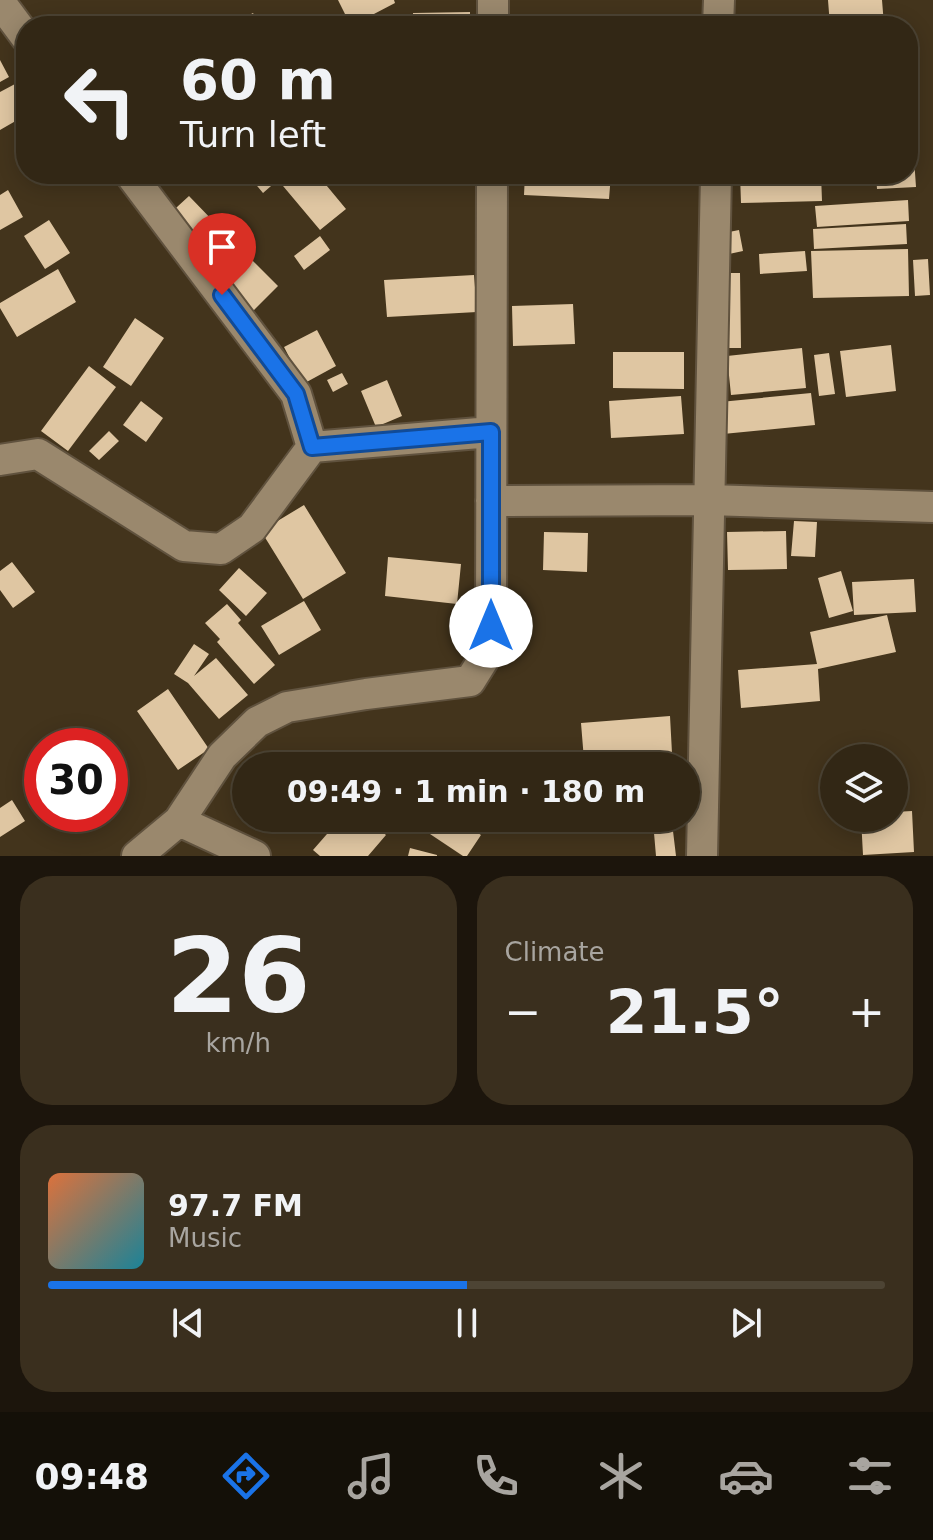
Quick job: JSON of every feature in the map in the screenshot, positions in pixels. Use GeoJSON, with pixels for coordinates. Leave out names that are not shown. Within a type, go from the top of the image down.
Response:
{"type":"FeatureCollection","features":[{"type":"Feature","properties":{"kind":"street"},"geometry":{"type":"LineString","coordinates":[[0,2],[16,24]]}},
{"type":"Feature","properties":{"kind":"street"},"geometry":{"type":"LineString","coordinates":[[138,184],[296,394],[312,447]]}},
{"type":"Feature","properties":{"kind":"street"},"geometry":{"type":"LineString","coordinates":[[137,856],[179,821],[222,756],[257,722],[287,707],[470,681],[485,657],[491,626],[492,184]]}},
{"type":"Feature","properties":{"kind":"street"},"geometry":{"type":"LineString","coordinates":[[702,856],[716,184]]}},
{"type":"Feature","properties":{"kind":"street"},"geometry":{"type":"LineString","coordinates":[[0,460],[38,454],[184,546],[221,549],[252,528],[312,447],[491,432]]}},
{"type":"Feature","properties":{"kind":"street"},"geometry":{"type":"LineString","coordinates":[[491,501],[709,500],[933,507]]}},
{"type":"Feature","properties":{"kind":"street"},"geometry":{"type":"LineString","coordinates":[[179,821],[255,856]]}},
{"type":"Feature","properties":{"kind":"building"},"geometry":{"type":"Polygon","coordinates":[[[338,0],[394,0],[395,3],[370,16],[346,16],[338,0]]]}},
{"type":"Feature","properties":{"kind":"building"},"geometry":{"type":"Polygon","coordinates":[[[828,0],[882,0],[883,16],[829,16],[828,0]]]}},
{"type":"Feature","properties":{"kind":"building"},"geometry":{"type":"Polygon","coordinates":[[[470,12],[470,16],[413,16],[413,13],[470,12]]]}},
{"type":"Feature","properties":{"kind":"building"},"geometry":{"type":"Polygon","coordinates":[[[0,60],[9,77],[0,82],[0,60]]]}},
{"type":"Feature","properties":{"kind":"building"},"geometry":{"type":"Polygon","coordinates":[[[16,86],[16,121],[0,130],[0,92],[16,86]]]}},
{"type":"Feature","properties":{"kind":"building"},"geometry":{"type":"Polygon","coordinates":[[[255,184],[273,184],[263,193],[255,184]]]}},
{"type":"Feature","properties":{"kind":"building"},"geometry":{"type":"Polygon","coordinates":[[[281,184],[325,184],[346,209],[320,230],[281,184]]]}},
{"type":"Feature","properties":{"kind":"building"},"geometry":{"type":"Polygon","coordinates":[[[525,184],[610,184],[609,199],[524,195],[525,184]]]}},
{"type":"Feature","properties":{"kind":"building"},"geometry":{"type":"Polygon","coordinates":[[[740,184],[821,184],[822,201],[741,203],[740,184]]]}},
{"type":"Feature","properties":{"kind":"building"},"geometry":{"type":"Polygon","coordinates":[[[877,184],[916,184],[916,187],[877,189],[877,184]]]}},
{"type":"Feature","properties":{"kind":"building"},"geometry":{"type":"Polygon","coordinates":[[[8,190],[23,217],[0,230],[0,195],[8,190]]]}},
{"type":"Feature","properties":{"kind":"building"},"geometry":{"type":"Polygon","coordinates":[[[189,196],[245,254],[221,277],[165,218],[189,196]]]}},
{"type":"Feature","properties":{"kind":"building"},"geometry":{"type":"Polygon","coordinates":[[[908,200],[909,221],[817,227],[815,206],[908,200]]]}},
{"type":"Feature","properties":{"kind":"building"},"geometry":{"type":"Polygon","coordinates":[[[49,220],[70,253],[45,269],[24,236],[49,220]]]}},
{"type":"Feature","properties":{"kind":"building"},"geometry":{"type":"Polygon","coordinates":[[[906,224],[907,244],[814,249],[813,229],[906,224]]]}},
{"type":"Feature","properties":{"kind":"building"},"geometry":{"type":"Polygon","coordinates":[[[739,230],[743,251],[729,254],[724,233],[739,230]]]}},
{"type":"Feature","properties":{"kind":"building"},"geometry":{"type":"Polygon","coordinates":[[[320,236],[330,250],[304,270],[294,256],[320,236]]]}},
{"type":"Feature","properties":{"kind":"building"},"geometry":{"type":"Polygon","coordinates":[[[908,249],[909,296],[813,298],[811,251],[908,249]]]}},
{"type":"Feature","properties":{"kind":"building"},"geometry":{"type":"Polygon","coordinates":[[[805,251],[807,271],[760,274],[759,254],[805,251]]]}},
{"type":"Feature","properties":{"kind":"building"},"geometry":{"type":"Polygon","coordinates":[[[249,257],[278,286],[249,315],[220,286],[249,257]]]}},
{"type":"Feature","properties":{"kind":"building"},"geometry":{"type":"Polygon","coordinates":[[[928,259],[930,295],[915,296],[913,260],[928,259]]]}},
{"type":"Feature","properties":{"kind":"building"},"geometry":{"type":"Polygon","coordinates":[[[58,269],[76,302],[17,337],[0,303],[58,269]]]}},
{"type":"Feature","properties":{"kind":"building"},"geometry":{"type":"Polygon","coordinates":[[[727,273],[740,273],[741,348],[728,348],[727,273]]]}},
{"type":"Feature","properties":{"kind":"building"},"geometry":{"type":"Polygon","coordinates":[[[474,275],[477,312],[387,317],[384,280],[474,275]]]}},
{"type":"Feature","properties":{"kind":"building"},"geometry":{"type":"Polygon","coordinates":[[[573,304],[575,344],[513,346],[512,306],[573,304]]]}},
{"type":"Feature","properties":{"kind":"building"},"geometry":{"type":"Polygon","coordinates":[[[135,318],[164,338],[131,386],[103,367],[135,318]]]}},
{"type":"Feature","properties":{"kind":"building"},"geometry":{"type":"Polygon","coordinates":[[[317,330],[336,366],[303,384],[284,347],[317,330]]]}},
{"type":"Feature","properties":{"kind":"building"},"geometry":{"type":"Polygon","coordinates":[[[891,345],[896,391],[846,397],[840,351],[891,345]]]}},
{"type":"Feature","properties":{"kind":"building"},"geometry":{"type":"Polygon","coordinates":[[[802,348],[806,388],[731,395],[727,356],[802,348]]]}},
{"type":"Feature","properties":{"kind":"building"},"geometry":{"type":"Polygon","coordinates":[[[613,352],[684,352],[684,389],[613,388],[613,352]]]}},
{"type":"Feature","properties":{"kind":"building"},"geometry":{"type":"Polygon","coordinates":[[[829,353],[835,394],[819,396],[814,355],[829,353]]]}},
{"type":"Feature","properties":{"kind":"building"},"geometry":{"type":"Polygon","coordinates":[[[89,366],[116,387],[68,451],[41,431],[89,366]]]}},
{"type":"Feature","properties":{"kind":"building"},"geometry":{"type":"Polygon","coordinates":[[[342,373],[348,384],[333,392],[327,380],[342,373]]]}},
{"type":"Feature","properties":{"kind":"building"},"geometry":{"type":"Polygon","coordinates":[[[387,380],[402,416],[376,427],[361,391],[387,380]]]}},
{"type":"Feature","properties":{"kind":"building"},"geometry":{"type":"Polygon","coordinates":[[[811,393],[815,425],[723,434],[720,402],[811,393]]]}},
{"type":"Feature","properties":{"kind":"building"},"geometry":{"type":"Polygon","coordinates":[[[681,396],[684,434],[611,438],[609,401],[681,396]]]}},
{"type":"Feature","properties":{"kind":"building"},"geometry":{"type":"Polygon","coordinates":[[[141,401],[163,418],[146,442],[123,425],[141,401]]]}},
{"type":"Feature","properties":{"kind":"building"},"geometry":{"type":"Polygon","coordinates":[[[109,431],[119,441],[99,460],[89,451],[109,431]]]}},
{"type":"Feature","properties":{"kind":"building"},"geometry":{"type":"Polygon","coordinates":[[[304,505],[346,573],[303,599],[261,531],[304,505]]]}},
{"type":"Feature","properties":{"kind":"building"},"geometry":{"type":"Polygon","coordinates":[[[794,521],[817,522],[815,557],[791,556],[794,521]]]}},
{"type":"Feature","properties":{"kind":"building"},"geometry":{"type":"Polygon","coordinates":[[[786,531],[787,569],[728,570],[727,532],[786,531]]]}},
{"type":"Feature","properties":{"kind":"building"},"geometry":{"type":"Polygon","coordinates":[[[544,532],[588,533],[587,572],[543,570],[544,532]]]}},
{"type":"Feature","properties":{"kind":"building"},"geometry":{"type":"Polygon","coordinates":[[[388,557],[461,564],[457,604],[385,596],[388,557]]]}},
{"type":"Feature","properties":{"kind":"building"},"geometry":{"type":"Polygon","coordinates":[[[12,562],[35,592],[13,608],[0,590],[0,571],[12,562]]]}},
{"type":"Feature","properties":{"kind":"building"},"geometry":{"type":"Polygon","coordinates":[[[239,568],[267,593],[246,616],[219,590],[239,568]]]}},
{"type":"Feature","properties":{"kind":"building"},"geometry":{"type":"Polygon","coordinates":[[[841,571],[853,611],[829,618],[818,578],[841,571]]]}},
{"type":"Feature","properties":{"kind":"building"},"geometry":{"type":"Polygon","coordinates":[[[914,579],[916,612],[854,615],[852,582],[914,579]]]}},
{"type":"Feature","properties":{"kind":"building"},"geometry":{"type":"Polygon","coordinates":[[[304,601],[321,630],[279,655],[261,626],[304,601]]]}},
{"type":"Feature","properties":{"kind":"building"},"geometry":{"type":"Polygon","coordinates":[[[227,604],[241,620],[238,623],[275,665],[254,684],[217,642],[220,639],[205,623],[227,604]]]}},
{"type":"Feature","properties":{"kind":"building"},"geometry":{"type":"Polygon","coordinates":[[[887,615],[896,652],[818,669],[820,701],[741,708],[738,670],[817,664],[810,632],[887,615]]]}},
{"type":"Feature","properties":{"kind":"building"},"geometry":{"type":"Polygon","coordinates":[[[194,644],[209,654],[194,676],[216,658],[248,695],[219,719],[188,683],[174,674],[194,644]]]}},
{"type":"Feature","properties":{"kind":"building"},"geometry":{"type":"Polygon","coordinates":[[[168,689],[209,749],[178,770],[137,711],[168,689]]]}},
{"type":"Feature","properties":{"kind":"building"},"geometry":{"type":"Polygon","coordinates":[[[670,716],[672,752],[583,752],[581,723],[670,716]]]}},
{"type":"Feature","properties":{"kind":"building"},"geometry":{"type":"Polygon","coordinates":[[[12,800],[24,822],[0,837],[0,808],[12,800]]]}},
{"type":"Feature","properties":{"kind":"building"},"geometry":{"type":"Polygon","coordinates":[[[908,811],[912,811],[914,852],[863,855],[862,832],[908,832],[908,811]]]}},
{"type":"Feature","properties":{"kind":"building"},"geometry":{"type":"Polygon","coordinates":[[[329,832],[383,832],[386,835],[368,856],[320,856],[313,850],[329,832]]]}},
{"type":"Feature","properties":{"kind":"building"},"geometry":{"type":"Polygon","coordinates":[[[427,832],[477,832],[481,835],[467,856],[427,832]]]}},
{"type":"Feature","properties":{"kind":"building"},"geometry":{"type":"Polygon","coordinates":[[[673,832],[676,856],[656,856],[654,833],[673,832]]]}},
{"type":"Feature","properties":{"kind":"building"},"geometry":{"type":"Polygon","coordinates":[[[410,848],[437,855],[437,856],[408,856],[410,848]]]}},
{"type":"Feature","properties":{"kind":"route"},"geometry":{"type":"LineString","coordinates":[[222,295],[296,394],[312,447],[491,432],[491,626]]}}]}
